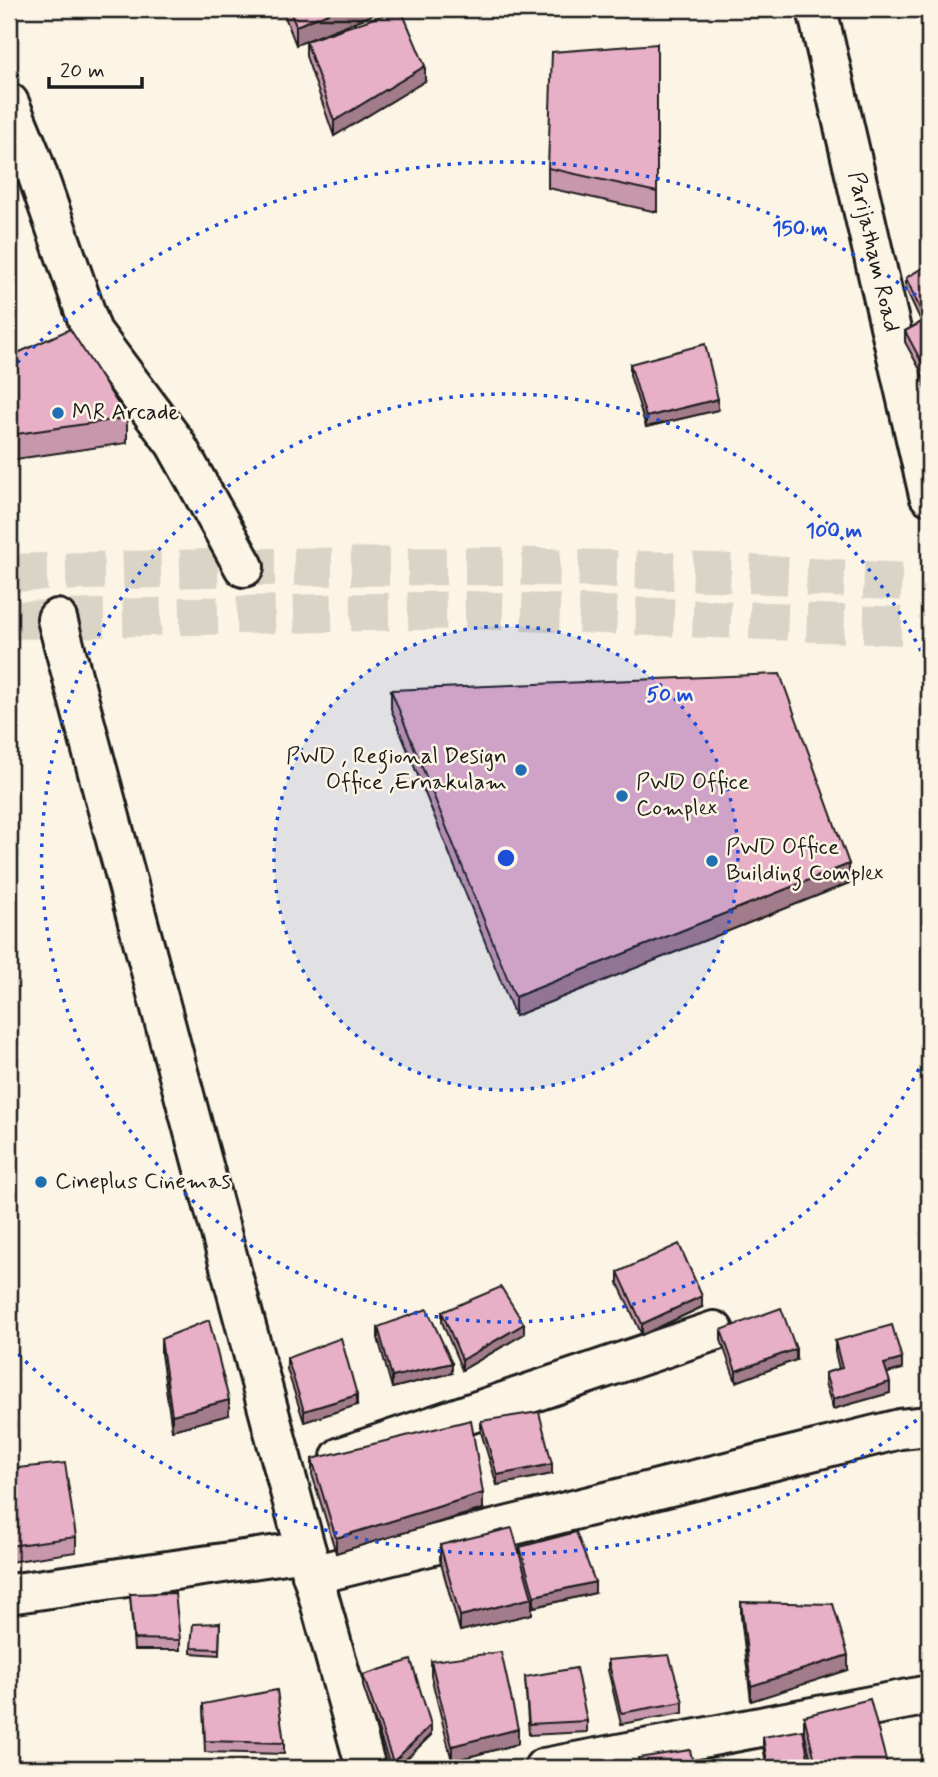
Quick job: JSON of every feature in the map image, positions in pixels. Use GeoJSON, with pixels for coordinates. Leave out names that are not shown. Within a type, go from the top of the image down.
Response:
{"type":"FeatureCollection","features":[{"type":"Feature","properties":{"kind":"street","name":"Parijatham Road"},"geometry":{"type":"LineString","coordinates":[[817,9],[929,495]]}},
{"type":"Feature","properties":{"kind":"street"},"geometry":{"type":"LineString","coordinates":[[9,103],[31,156],[92,332],[175,443],[244,567]]}},
{"type":"Feature","properties":{"kind":"street"},"geometry":{"type":"LineString","coordinates":[[57,619],[366,1768]]}},
{"type":"Feature","properties":{"kind":"street"},"geometry":{"type":"LineString","coordinates":[[286,1475],[713,1331]]}},
{"type":"Feature","properties":{"kind":"street"},"geometry":{"type":"LineString","coordinates":[[9,1594],[309,1563],[900,1429],[929,1426]]}},
{"type":"Feature","properties":{"kind":"street"},"geometry":{"type":"LineString","coordinates":[[544,1768],[929,1695]]}},
{"type":"Feature","properties":{"kind":"building"},"geometry":{"type":"Polygon","coordinates":[[[289,9],[338,9],[296,26],[289,9]]]}},
{"type":"Feature","properties":{"kind":"building"},"geometry":{"type":"Polygon","coordinates":[[[401,9],[425,66],[334,121],[306,41],[401,9]]]}},
{"type":"Feature","properties":{"kind":"building"},"geometry":{"type":"Polygon","coordinates":[[[657,44],[657,192],[548,168],[552,52],[657,44]]]}},
{"type":"Feature","properties":{"kind":"building"},"geometry":{"type":"Polygon","coordinates":[[[929,264],[929,306],[921,311],[906,278],[929,264]]]}},
{"type":"Feature","properties":{"kind":"building"},"geometry":{"type":"Polygon","coordinates":[[[929,318],[929,376],[905,331],[929,318]]]}},
{"type":"Feature","properties":{"kind":"building","name":"MR Arcade"},"geometry":{"type":"Polygon","coordinates":[[[70,329],[127,418],[9,435],[9,357],[70,329]]]}},
{"type":"Feature","properties":{"kind":"building"},"geometry":{"type":"Polygon","coordinates":[[[705,344],[718,399],[646,417],[630,364],[705,344]]]}},
{"type":"Feature","properties":{"kind":"building","name":"PWD Office Complex"},"geometry":{"type":"Polygon","coordinates":[[[780,674],[849,864],[515,997],[391,690],[780,674]]]}},
{"type":"Feature","properties":{"kind":"building"},"geometry":{"type":"Polygon","coordinates":[[[679,1244],[702,1296],[642,1324],[618,1272],[679,1244]]]}},
{"type":"Feature","properties":{"kind":"building"},"geometry":{"type":"Polygon","coordinates":[[[501,1287],[524,1324],[462,1360],[442,1312],[501,1287]]]}},
{"type":"Feature","properties":{"kind":"building"},"geometry":{"type":"Polygon","coordinates":[[[781,1308],[796,1349],[736,1371],[721,1330],[781,1308]]]}},
{"type":"Feature","properties":{"kind":"building"},"geometry":{"type":"Polygon","coordinates":[[[427,1309],[452,1363],[392,1377],[378,1327],[427,1309]]]}},
{"type":"Feature","properties":{"kind":"building"},"geometry":{"type":"Polygon","coordinates":[[[209,1320],[229,1400],[172,1415],[161,1339],[209,1320]]]}},
{"type":"Feature","properties":{"kind":"building"},"geometry":{"type":"Polygon","coordinates":[[[892,1325],[902,1359],[884,1364],[890,1382],[833,1399],[825,1373],[842,1368],[835,1341],[892,1325]]]}},
{"type":"Feature","properties":{"kind":"building"},"geometry":{"type":"Polygon","coordinates":[[[341,1338],[357,1395],[304,1411],[287,1358],[341,1338]]]}},
{"type":"Feature","properties":{"kind":"building"},"geometry":{"type":"Polygon","coordinates":[[[539,1412],[552,1464],[497,1475],[481,1421],[539,1412]]]}},
{"type":"Feature","properties":{"kind":"building"},"geometry":{"type":"Polygon","coordinates":[[[471,1420],[483,1493],[336,1538],[312,1459],[471,1420]]]}},
{"type":"Feature","properties":{"kind":"building"},"geometry":{"type":"Polygon","coordinates":[[[65,1463],[76,1537],[9,1546],[9,1469],[65,1463]]]}},
{"type":"Feature","properties":{"kind":"building"},"geometry":{"type":"Polygon","coordinates":[[[512,1528],[532,1598],[460,1616],[440,1545],[512,1528]]]}},
{"type":"Feature","properties":{"kind":"building"},"geometry":{"type":"Polygon","coordinates":[[[576,1532],[595,1582],[534,1596],[520,1547],[576,1532]]]}},
{"type":"Feature","properties":{"kind":"building"},"geometry":{"type":"Polygon","coordinates":[[[175,1593],[180,1640],[134,1639],[130,1594],[175,1593]]]}},
{"type":"Feature","properties":{"kind":"building"},"geometry":{"type":"Polygon","coordinates":[[[741,1602],[833,1604],[848,1655],[751,1686],[741,1602]]]}},
{"type":"Feature","properties":{"kind":"building"},"geometry":{"type":"Polygon","coordinates":[[[220,1623],[219,1649],[191,1648],[193,1624],[220,1623]]]}},
{"type":"Feature","properties":{"kind":"building"},"geometry":{"type":"Polygon","coordinates":[[[501,1652],[518,1729],[452,1746],[431,1661],[501,1652]]]}},
{"type":"Feature","properties":{"kind":"building"},"geometry":{"type":"Polygon","coordinates":[[[669,1655],[683,1702],[621,1713],[608,1660],[669,1655]]]}},
{"type":"Feature","properties":{"kind":"building"},"geometry":{"type":"Polygon","coordinates":[[[411,1660],[431,1725],[393,1762],[363,1675],[411,1660]]]}},
{"type":"Feature","properties":{"kind":"building"},"geometry":{"type":"Polygon","coordinates":[[[576,1668],[587,1721],[529,1724],[525,1677],[576,1668]]]}},
{"type":"Feature","properties":{"kind":"building"},"geometry":{"type":"Polygon","coordinates":[[[277,1690],[284,1743],[205,1741],[203,1704],[277,1690]]]}},
{"type":"Feature","properties":{"kind":"building"},"geometry":{"type":"Polygon","coordinates":[[[870,1699],[888,1768],[817,1768],[804,1716],[870,1699]]]}},
{"type":"Feature","properties":{"kind":"building"},"geometry":{"type":"Polygon","coordinates":[[[803,1730],[810,1768],[768,1768],[763,1737],[803,1730]]]}},
{"type":"Feature","properties":{"kind":"building"},"geometry":{"type":"Polygon","coordinates":[[[690,1750],[694,1768],[640,1768],[638,1758],[690,1750]]]}},
{"type":"Feature","properties":{"kind":"tunnel"},"geometry":{"type":"LineString","coordinates":[[9,573],[244,567],[506,566],[711,572],[929,583]]}},
{"type":"Feature","properties":{"kind":"tunnel"},"geometry":{"type":"LineString","coordinates":[[9,620],[470,610],[929,627]]}},
{"type":"Feature","properties":{"kind":"place","name":"MR Arcade"},"geometry":{"type":"Point","coordinates":[58,413]}},
{"type":"Feature","properties":{"kind":"place","name":"PWD , Regional Design Office ,Ernakulam"},"geometry":{"type":"Point","coordinates":[521,770]}},
{"type":"Feature","properties":{"kind":"place","name":"PWD Office Complex"},"geometry":{"type":"Point","coordinates":[622,796]}},
{"type":"Feature","properties":{"kind":"place","name":"PWD Office Building Complex"},"geometry":{"type":"Point","coordinates":[712,861]}},
{"type":"Feature","properties":{"kind":"place","name":"Cineplus Cinemas"},"geometry":{"type":"Point","coordinates":[41,1182]}}]}
